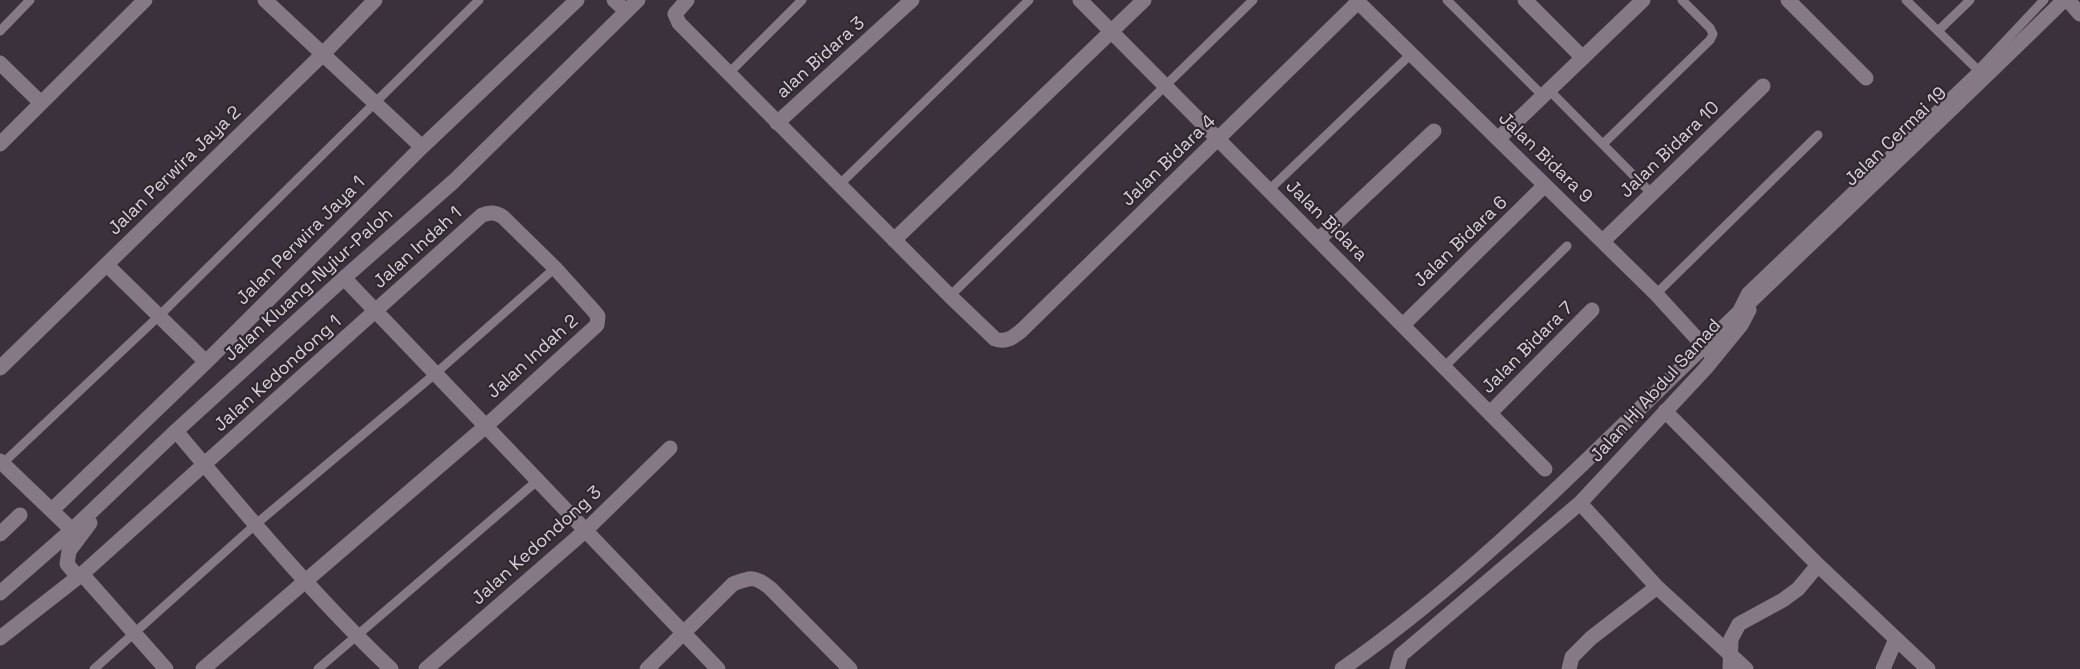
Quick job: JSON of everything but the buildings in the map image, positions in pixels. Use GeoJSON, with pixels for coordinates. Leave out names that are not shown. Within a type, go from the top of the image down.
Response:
{"type":"FeatureCollection","features":[{"type":"Feature","properties":{"kind":"street"},"geometry":{"type":"LineString","coordinates":[[0,144],[145,0]]}},
{"type":"Feature","properties":{"kind":"street"},"geometry":{"type":"LineString","coordinates":[[264,0],[422,146]]}},
{"type":"Feature","properties":{"kind":"street","name":"Jalan Perwira Jaya 2"},"geometry":{"type":"LineString","coordinates":[[0,368],[323,54],[375,0]]}},
{"type":"Feature","properties":{"kind":"street","name":"Jalan Perwira Jaya 1"},"geometry":{"type":"LineString","coordinates":[[52,510],[206,362],[422,146],[577,0]]}},
{"type":"Feature","properties":{"kind":"street"},"geometry":{"type":"LineString","coordinates":[[614,0],[626,12]]}},
{"type":"Feature","properties":{"kind":"street","name":"Jalan Kluang-Nyiur-Paloh"},"geometry":{"type":"LineString","coordinates":[[0,593],[72,530],[176,431],[344,278],[454,181],[638,0]]}},
{"type":"Feature","properties":{"kind":"street"},"geometry":{"type":"LineString","coordinates":[[687,0],[675,14],[679,24],[950,296]]}},
{"type":"Feature","properties":{"kind":"street","name":"alan Bidara 3"},"geometry":{"type":"LineString","coordinates":[[777,122],[912,0]]}},
{"type":"Feature","properties":{"kind":"street","name":"Jalan Bidara"},"geometry":{"type":"LineString","coordinates":[[1080,0],[1545,469]]}},
{"type":"Feature","properties":{"kind":"street"},"geometry":{"type":"LineString","coordinates":[[894,240],[1144,0]]}},
{"type":"Feature","properties":{"kind":"street"},"geometry":{"type":"LineString","coordinates":[[1525,0],[1583,58]]}},
{"type":"Feature","properties":{"kind":"street"},"geometry":{"type":"LineString","coordinates":[[1498,139],[1643,0]]}},
{"type":"Feature","properties":{"kind":"street"},"geometry":{"type":"LineString","coordinates":[[1788,0],[1866,78]]}},
{"type":"Feature","properties":{"kind":"street","name":"Jalan Cermai 19"},"geometry":{"type":"LineString","coordinates":[[1342,669],[1375,646],[1468,571],[1562,486],[1731,321],[1750,296],[1981,74],[2064,0]]}},
{"type":"Feature","properties":{"kind":"street"},"geometry":{"type":"LineString","coordinates":[[2068,0],[2080,14]]}},
{"type":"Feature","properties":{"kind":"street","name":"Jalan Bidara 9"},"geometry":{"type":"LineString","coordinates":[[1357,1],[1603,241],[1656,294],[1714,358]]}},
{"type":"Feature","properties":{"kind":"street","name":"Jalan Bidara 4"},"geometry":{"type":"LineString","coordinates":[[950,296],[995,340],[1002,342],[1011,339],[1219,139],[1357,1]]}},
{"type":"Feature","properties":{"kind":"street"},"geometry":{"type":"LineString","coordinates":[[0,63],[41,103]]}},
{"type":"Feature","properties":{"kind":"street","name":"Jalan Bidara 10"},"geometry":{"type":"LineString","coordinates":[[1603,241],[1763,86]]}},
{"type":"Feature","properties":{"kind":"street"},"geometry":{"type":"LineString","coordinates":[[1318,240],[1434,131]]}},
{"type":"Feature","properties":{"kind":"street","name":"Jalan Bidara 6"},"geometry":{"type":"LineString","coordinates":[[1403,325],[1545,186]]}},
{"type":"Feature","properties":{"kind":"street","name":"Jalan Indah 1"},"geometry":{"type":"LineString","coordinates":[[376,311],[482,215],[490,212],[503,217],[555,268]]}},
{"type":"Feature","properties":{"kind":"street"},"geometry":{"type":"LineString","coordinates":[[107,265],[206,362]]}},
{"type":"Feature","properties":{"kind":"street","name":"Jalan Indah 2"},"geometry":{"type":"LineString","coordinates":[[486,426],[550,369],[598,321],[598,316],[555,268]]}},
{"type":"Feature","properties":{"kind":"street"},"geometry":{"type":"LineString","coordinates":[[344,278],[718,669]]}},
{"type":"Feature","properties":{"kind":"street","name":"Jalan Hj Abdul Samad"},"geometry":{"type":"LineString","coordinates":[[1397,669],[1401,656],[1580,503],[1714,358],[1746,318],[1750,296]]}},
{"type":"Feature","properties":{"kind":"street","name":"Jalan Bidara 7"},"geometry":{"type":"LineString","coordinates":[[1490,413],[1592,310]]}},
{"type":"Feature","properties":{"kind":"street","name":"Jalan Kedondong 1"},"geometry":{"type":"LineString","coordinates":[[80,575],[376,311]]}},
{"type":"Feature","properties":{"kind":"street"},"geometry":{"type":"LineString","coordinates":[[1666,411],[1818,565],[1928,669]]}},
{"type":"Feature","properties":{"kind":"street"},"geometry":{"type":"LineString","coordinates":[[203,669],[486,426]]}},
{"type":"Feature","properties":{"kind":"street"},"geometry":{"type":"LineString","coordinates":[[176,431],[306,581],[356,636],[392,669]]}},
{"type":"Feature","properties":{"kind":"street","name":"Jalan Kedondong 3"},"geometry":{"type":"LineString","coordinates":[[426,669],[586,530],[670,448]]}},
{"type":"Feature","properties":{"kind":"street"},"geometry":{"type":"LineString","coordinates":[[1,462],[72,530]]}},
{"type":"Feature","properties":{"kind":"street"},"geometry":{"type":"LineString","coordinates":[[101,502],[93,518],[69,552],[67,564],[80,575],[166,669]]}},
{"type":"Feature","properties":{"kind":"street"},"geometry":{"type":"LineString","coordinates":[[1580,503],[1657,587],[1731,662],[1746,669]]}},
{"type":"Feature","properties":{"kind":"street"},"geometry":{"type":"LineString","coordinates":[[0,534],[20,515]]}},
{"type":"Feature","properties":{"kind":"street"},"geometry":{"type":"LineString","coordinates":[[1731,662],[1731,639],[1739,624],[1783,600],[1798,589],[1818,565]]}},
{"type":"Feature","properties":{"kind":"street"},"geometry":{"type":"LineString","coordinates":[[0,638],[80,575]]}},
{"type":"Feature","properties":{"kind":"street"},"geometry":{"type":"LineString","coordinates":[[647,669],[734,584],[748,579],[758,579],[770,588],[850,669]]}},
{"type":"Feature","properties":{"kind":"street"},"geometry":{"type":"LineString","coordinates":[[1569,669],[1572,657],[1591,638],[1657,587]]}},
{"type":"Feature","properties":{"kind":"street"},"geometry":{"type":"LineString","coordinates":[[1883,669],[1896,639]]}},
{"type":"Feature","properties":{"kind":"lane"},"geometry":{"type":"LineString","coordinates":[[0,31],[30,0]]}},
{"type":"Feature","properties":{"kind":"lane"},"geometry":{"type":"LineString","coordinates":[[1,462],[160,315],[479,0]]}},
{"type":"Feature","properties":{"kind":"lane"},"geometry":{"type":"LineString","coordinates":[[728,74],[802,0]]}},
{"type":"Feature","properties":{"kind":"lane"},"geometry":{"type":"LineString","coordinates":[[839,185],[1029,0]]}},
{"type":"Feature","properties":{"kind":"lane"},"geometry":{"type":"LineString","coordinates":[[950,296],[1253,0]]}},
{"type":"Feature","properties":{"kind":"lane"},"geometry":{"type":"LineString","coordinates":[[1448,0],[1603,144],[1652,194]]}},
{"type":"Feature","properties":{"kind":"lane"},"geometry":{"type":"LineString","coordinates":[[1603,144],[1710,40],[1713,34],[1710,28],[1682,0]]}},
{"type":"Feature","properties":{"kind":"lane"},"geometry":{"type":"LineString","coordinates":[[1906,0],[1981,74],[2044,0]]}},
{"type":"Feature","properties":{"kind":"lane"},"geometry":{"type":"LineString","coordinates":[[1938,31],[1970,0]]}},
{"type":"Feature","properties":{"kind":"lane"},"geometry":{"type":"LineString","coordinates":[[1269,190],[1411,54]]}},
{"type":"Feature","properties":{"kind":"lane"},"geometry":{"type":"LineString","coordinates":[[1656,294],[1818,135]]}},
{"type":"Feature","properties":{"kind":"lane"},"geometry":{"type":"LineString","coordinates":[[1444,367],[1567,246]]}},
{"type":"Feature","properties":{"kind":"lane"},"geometry":{"type":"LineString","coordinates":[[94,669],[256,524],[436,373],[555,268]]}},
{"type":"Feature","properties":{"kind":"lane"},"geometry":{"type":"LineString","coordinates":[[318,669],[538,480]]}}]}
